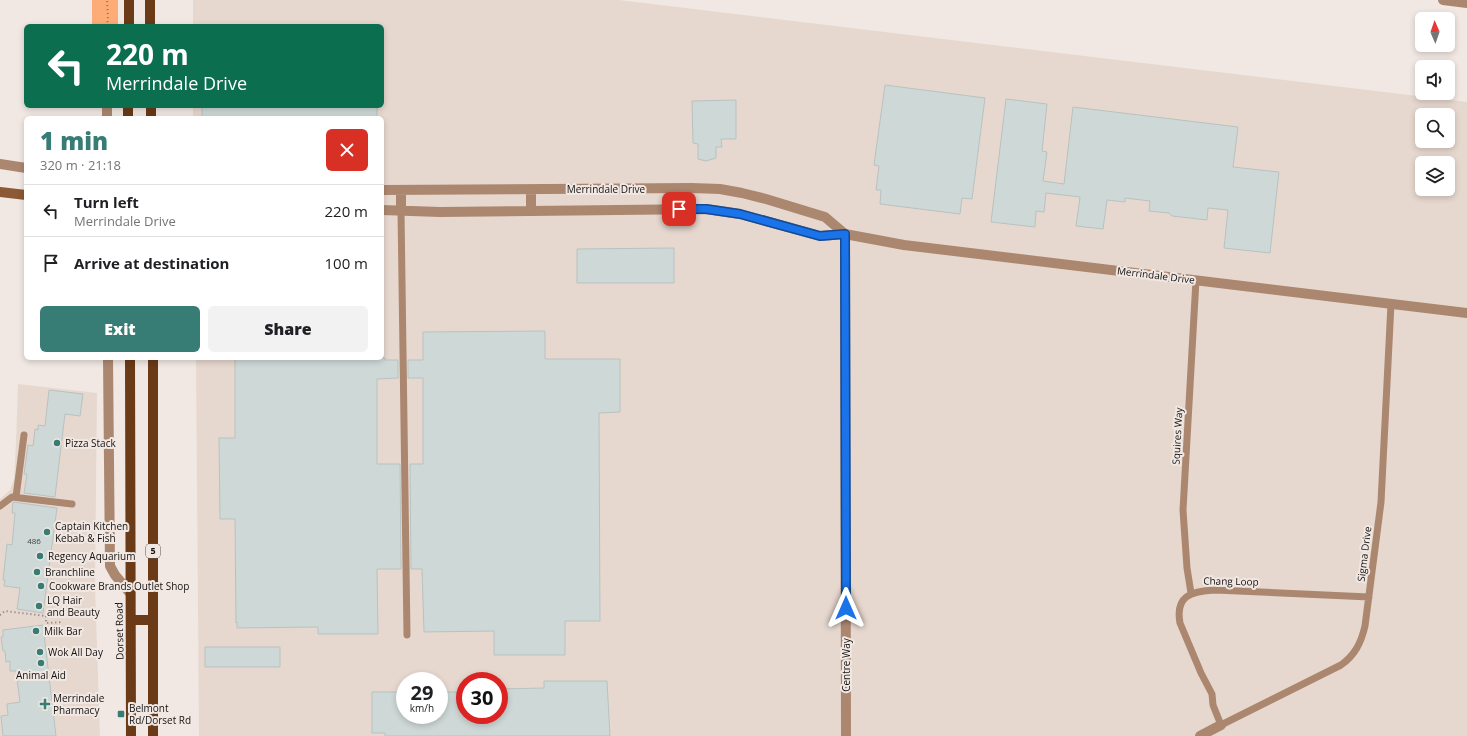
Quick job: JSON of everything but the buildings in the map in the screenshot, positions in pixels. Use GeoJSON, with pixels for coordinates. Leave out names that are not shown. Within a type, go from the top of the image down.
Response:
{"type":"FeatureCollection","features":[{"type":"Feature","properties":{"kind":"main road"},"geometry":{"type":"LineString","coordinates":[[129,0],[129,24]]}},
{"type":"Feature","properties":{"kind":"main road"},"geometry":{"type":"LineString","coordinates":[[150,0],[150,24]]}},
{"type":"Feature","properties":{"kind":"main road"},"geometry":{"type":"LineString","coordinates":[[0,192],[24,195]]}},
{"type":"Feature","properties":{"kind":"main road","name":"Dorset Road"},"geometry":{"type":"LineString","coordinates":[[130,360],[131,736]]}},
{"type":"Feature","properties":{"kind":"main road","name":"5"},"geometry":{"type":"LineString","coordinates":[[153,360],[153,736]]}},
{"type":"Feature","properties":{"kind":"main road"},"geometry":{"type":"LineString","coordinates":[[131,620],[153,620]]}},
{"type":"Feature","properties":{"kind":"street"},"geometry":{"type":"LineString","coordinates":[[1443,0],[1467,3]]}},
{"type":"Feature","properties":{"kind":"street"},"geometry":{"type":"LineString","coordinates":[[0,164],[24,168]]}},
{"type":"Feature","properties":{"kind":"street","name":"Merrindale Drive"},"geometry":{"type":"LineString","coordinates":[[384,190],[720,189],[742,193],[825,217],[845,234]]}},
{"type":"Feature","properties":{"kind":"street"},"geometry":{"type":"LineString","coordinates":[[401,190],[401,211]]}},
{"type":"Feature","properties":{"kind":"street"},"geometry":{"type":"LineString","coordinates":[[530,190],[531,211]]}},
{"type":"Feature","properties":{"kind":"street","name":"Merrindale Drive"},"geometry":{"type":"LineString","coordinates":[[384,210],[531,211],[706,209],[740,214],[820,236],[845,234],[904,245],[1467,313]]}},
{"type":"Feature","properties":{"kind":"street","name":"Centre Way"},"geometry":{"type":"LineString","coordinates":[[845,234],[846,736]]}},
{"type":"Feature","properties":{"kind":"street"},"geometry":{"type":"LineString","coordinates":[[108,360],[110,566],[115,575],[130,593]]}},
{"type":"Feature","properties":{"kind":"street"},"geometry":{"type":"LineString","coordinates":[[1200,736],[1221,725]]}},
{"type":"Feature","properties":{"kind":"lane"},"geometry":{"type":"LineString","coordinates":[[401,211],[407,635]]}},
{"type":"Feature","properties":{"kind":"lane","name":"Squires Way"},"geometry":{"type":"LineString","coordinates":[[1191,593],[1187,568],[1183,510],[1196,280]]}},
{"type":"Feature","properties":{"kind":"lane","name":"Sigma Drive"},"geometry":{"type":"LineString","coordinates":[[1221,725],[1348,660],[1358,647],[1363,637],[1381,502],[1391,304]]}},
{"type":"Feature","properties":{"kind":"lane"},"geometry":{"type":"LineString","coordinates":[[16,497],[24,435]]}},
{"type":"Feature","properties":{"kind":"lane"},"geometry":{"type":"LineString","coordinates":[[0,506],[12,497],[72,504]]}},
{"type":"Feature","properties":{"kind":"lane","name":"Chang Loop"},"geometry":{"type":"LineString","coordinates":[[1221,725],[1213,705],[1212,694],[1201,673],[1180,623],[1178,614],[1179,605],[1184,599],[1191,593],[1200,590],[1369,597]]}},
{"type":"Feature","properties":{"kind":"path"},"geometry":{"type":"LineString","coordinates":[[107,0],[107,24]]}},
{"type":"Feature","properties":{"kind":"path"},"geometry":{"type":"LineString","coordinates":[[0,615],[5,610],[46,616],[46,623],[63,622]]}},
{"type":"Feature","properties":{"kind":"shaded area"},"geometry":{"type":"Polygon","coordinates":[[[92,0],[118,0],[118,24],[92,24],[92,0]]]}},
{"type":"Feature","properties":{"kind":"shaded area"},"geometry":{"type":"Polygon","coordinates":[[[193,0],[619,0],[1415,96],[1415,100],[1450,100],[1467,102],[1467,736],[199,736],[196,360],[384,360],[384,116],[193,116],[193,108],[384,108],[384,24],[193,24],[193,0]]]}},
{"type":"Feature","properties":{"kind":"shaded area"},"geometry":{"type":"Polygon","coordinates":[[[18,384],[97,393],[95,586],[100,736],[0,736],[0,499],[10,490],[14,479],[18,384]]]}},
{"type":"Feature","properties":{"kind":"place","name":"Pizza Stack"},"geometry":{"type":"Point","coordinates":[57,443]}},
{"type":"Feature","properties":{"kind":"place","name":"Captain Kitchen Kebab & Fish"},"geometry":{"type":"Point","coordinates":[47,532]}},
{"type":"Feature","properties":{"kind":"place","name":"Regency Aquarium"},"geometry":{"type":"Point","coordinates":[40,556]}},
{"type":"Feature","properties":{"kind":"place","name":"Branchline"},"geometry":{"type":"Point","coordinates":[37,572]}},
{"type":"Feature","properties":{"kind":"place","name":"Cookware Brands Outlet Shop"},"geometry":{"type":"Point","coordinates":[41,586]}},
{"type":"Feature","properties":{"kind":"place","name":"LQ Hair and Beauty"},"geometry":{"type":"Point","coordinates":[39,606]}},
{"type":"Feature","properties":{"kind":"place","name":"Milk Bar"},"geometry":{"type":"Point","coordinates":[36,631]}},
{"type":"Feature","properties":{"kind":"place","name":"Wok All Day"},"geometry":{"type":"Point","coordinates":[40,652]}},
{"type":"Feature","properties":{"kind":"place","name":"Animal Aid"},"geometry":{"type":"Point","coordinates":[41,663]}},
{"type":"Feature","properties":{"kind":"place","name":"Merrindale Pharmacy"},"geometry":{"type":"Point","coordinates":[45,704]}},
{"type":"Feature","properties":{"kind":"place","name":"Belmont Rd/Dorset Rd"},"geometry":{"type":"Point","coordinates":[121,714]}},
{"type":"Feature","properties":{"kind":"route"},"geometry":{"type":"LineString","coordinates":[[679,209],[694,208],[726,211],[820,236],[845,234],[846,608]]}}]}
